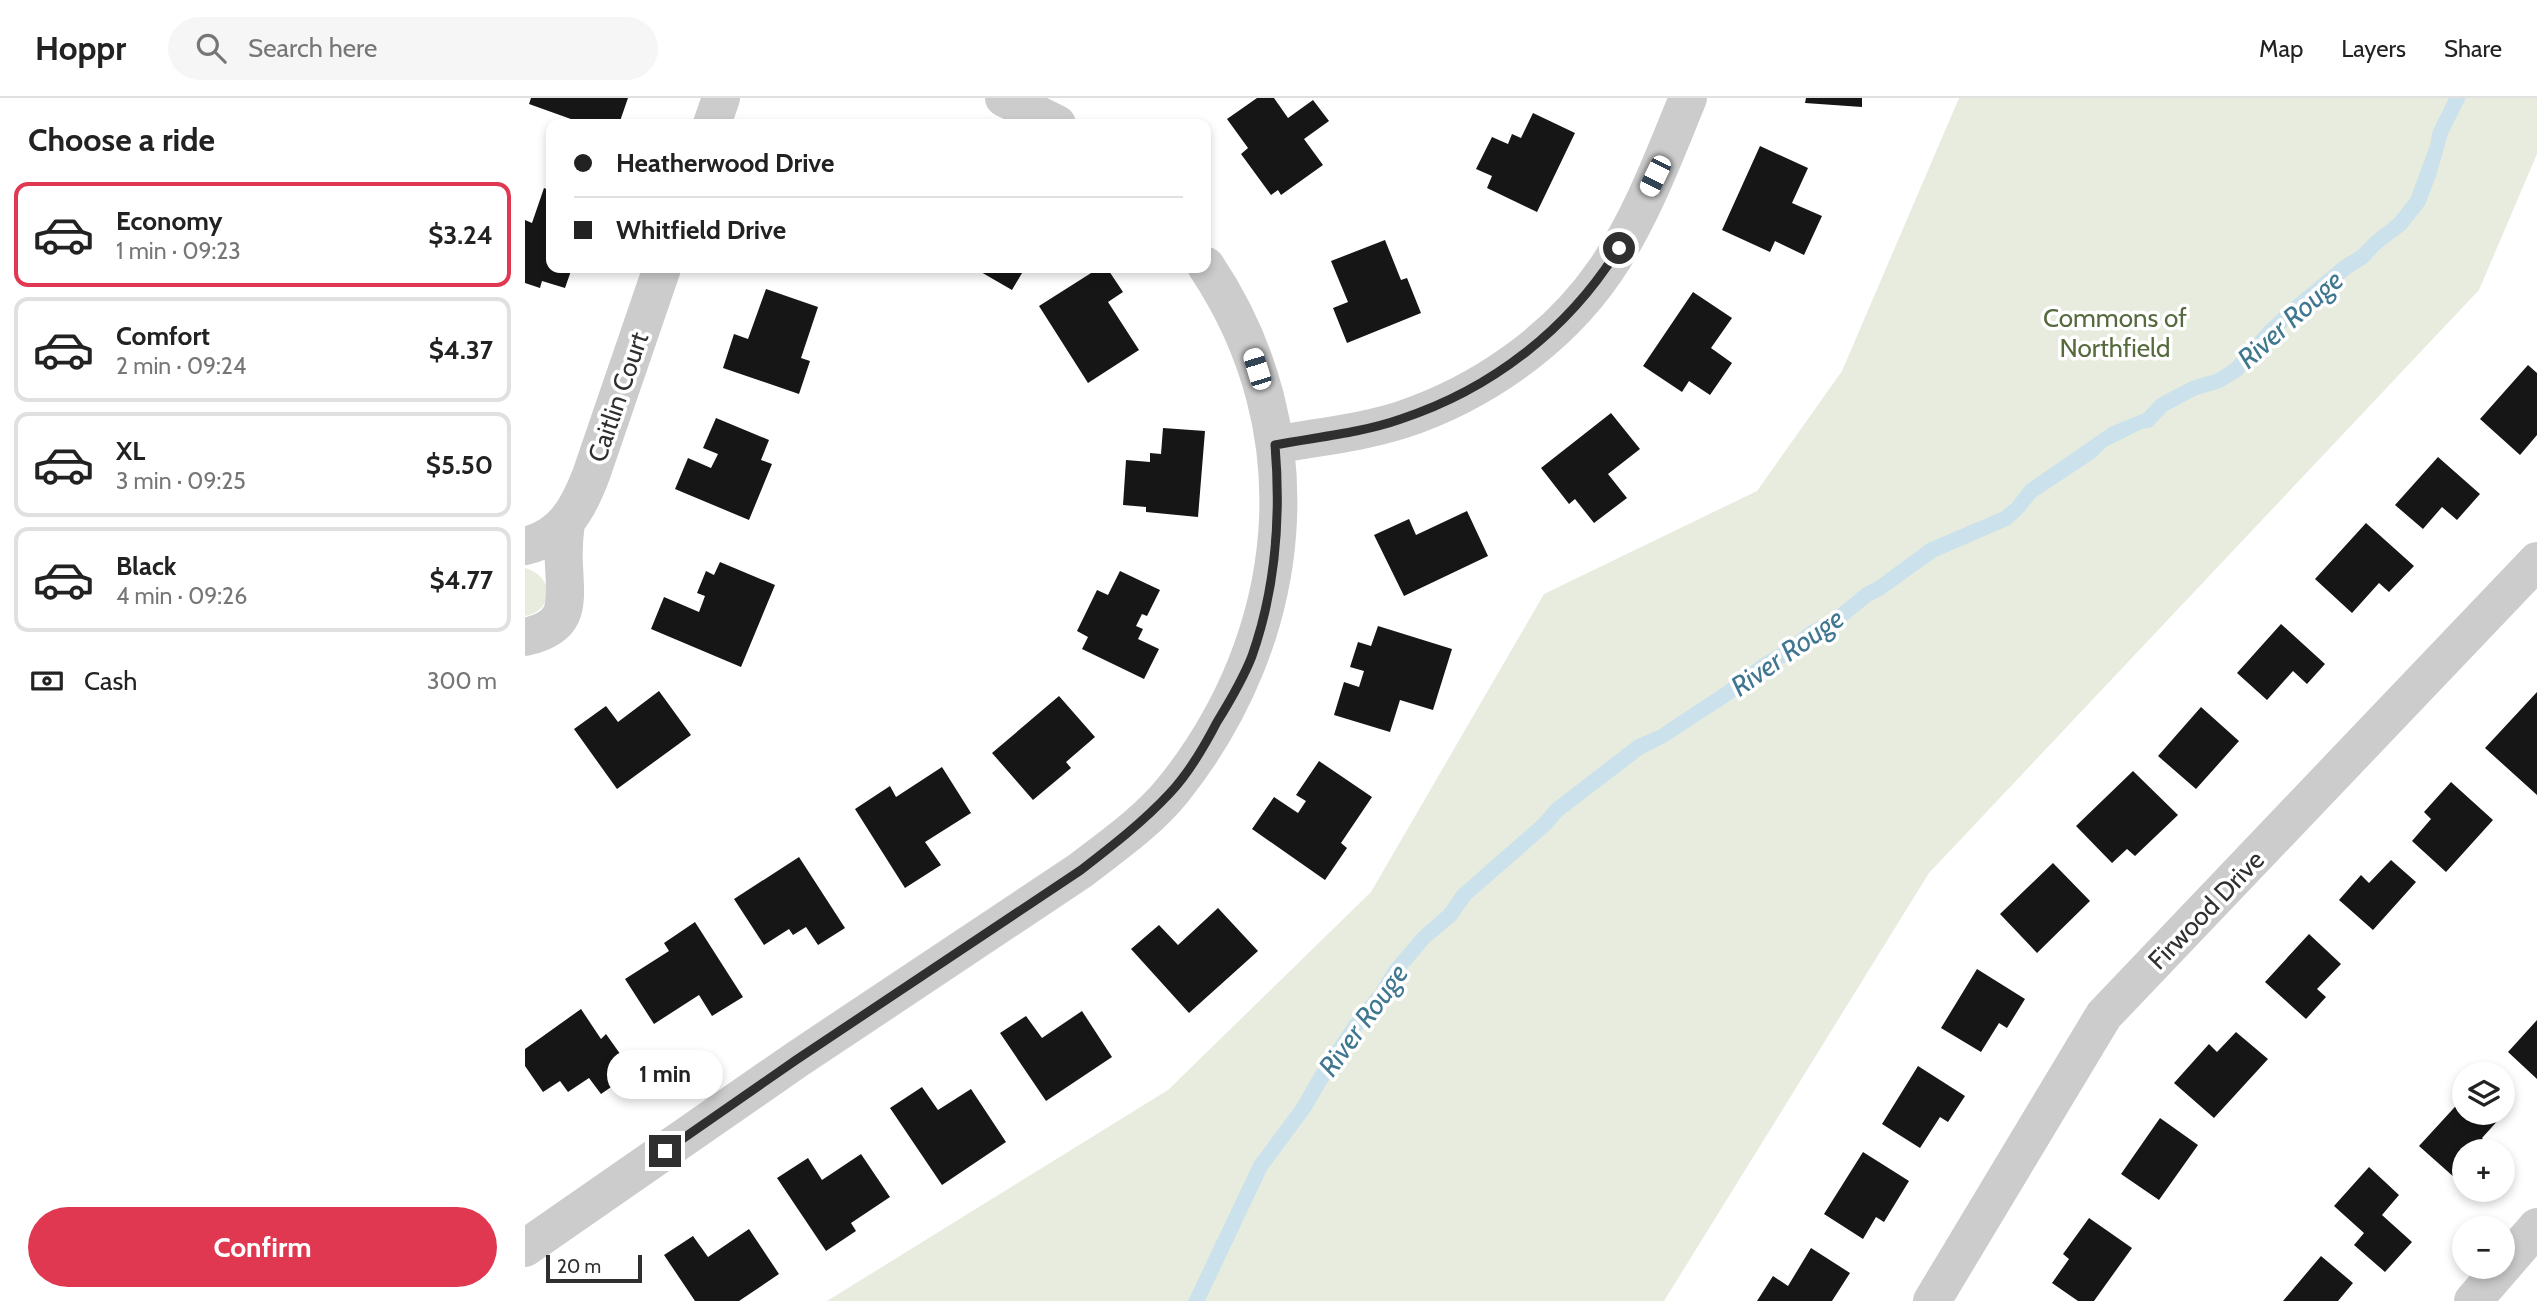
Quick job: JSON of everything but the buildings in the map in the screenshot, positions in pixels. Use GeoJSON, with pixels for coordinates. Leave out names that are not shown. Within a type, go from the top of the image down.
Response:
{"type":"FeatureCollection","features":[{"type":"Feature","properties":{"kind":"street"},"geometry":{"type":"LineString","coordinates":[[714,119],[721,98]]}},
{"type":"Feature","properties":{"kind":"street"},"geometry":{"type":"LineString","coordinates":[[1004,98],[1047,119]]}},
{"type":"Feature","properties":{"kind":"street"},"geometry":{"type":"LineString","coordinates":[[1275,445],[1359,430],[1399,420],[1437,406],[1499,372],[1548,334],[1576,307],[1619,248],[1665,154],[1688,98]]}},
{"type":"Feature","properties":{"kind":"street","name":"Caitlin Court"},"geometry":{"type":"LineString","coordinates":[[525,546],[552,537],[578,505],[660,273]]}},
{"type":"Feature","properties":{"kind":"street"},"geometry":{"type":"LineString","coordinates":[[525,1248],[796,1060],[1081,870],[1125,836],[1172,792],[1202,749],[1251,657],[1261,628],[1271,576],[1278,514],[1275,445],[1263,390],[1251,348],[1228,300],[1211,273]]}},
{"type":"Feature","properties":{"kind":"street","name":"Caitlin Court"},"geometry":{"type":"LineString","coordinates":[[525,637],[541,633],[554,625],[563,614],[566,604],[563,553],[566,522]]}},
{"type":"Feature","properties":{"kind":"street","name":"Firwood Drive"},"geometry":{"type":"LineString","coordinates":[[1932,1301],[2104,1016],[2537,561]]}},
{"type":"Feature","properties":{"kind":"street"},"geometry":{"type":"LineString","coordinates":[[2473,1301],[2537,1227]]}},
{"type":"Feature","properties":{"kind":"green space","name":"Commons of Northfield"},"geometry":{"type":"Polygon","coordinates":[[[1959,98],[2537,98],[2537,154],[2479,290],[1929,873],[1664,1301],[827,1301],[1168,1090],[1371,892],[1544,594],[1757,491],[1842,371],[1959,98]]]}},
{"type":"Feature","properties":{"kind":"green space"},"geometry":{"type":"Polygon","coordinates":[[[525,568],[541,578],[547,593],[542,607],[525,616],[525,568]]]}},
{"type":"Feature","properties":{"kind":"water","name":"River Rouge"},"geometry":{"type":"Polygon","coordinates":[[[2449,98],[2466,98],[2448,134],[2425,205],[2405,230],[2300,314],[2241,376],[2221,388],[2197,395],[2167,411],[2152,427],[2142,429],[2106,447],[2095,458],[2036,497],[2010,525],[1936,557],[1871,601],[1838,628],[1768,671],[1731,700],[1665,743],[1643,754],[1562,816],[1550,830],[1470,900],[1456,920],[1429,943],[1401,976],[1388,998],[1361,1031],[1310,1112],[1267,1170],[1205,1301],[1188,1301],[1254,1162],[1297,1104],[1314,1074],[1389,967],[1419,932],[1444,910],[1458,890],[1539,819],[1552,804],[1635,740],[1658,730],[1723,687],[1810,625],[1830,615],[1863,588],[1928,543],[2001,512],[2026,485],[2110,427],[2144,413],[2157,399],[2191,381],[2215,374],[2231,364],[2290,303],[2394,219],[2411,197],[2433,130],[2449,98]]]}},
{"type":"Feature","properties":{"kind":"route"},"geometry":{"type":"LineString","coordinates":[[665,1151],[1081,870],[1125,836],[1172,792],[1202,749],[1238,685],[1261,628],[1276,543],[1278,484],[1275,445],[1399,420],[1474,388],[1558,326],[1604,272],[1619,248]]}}]}
